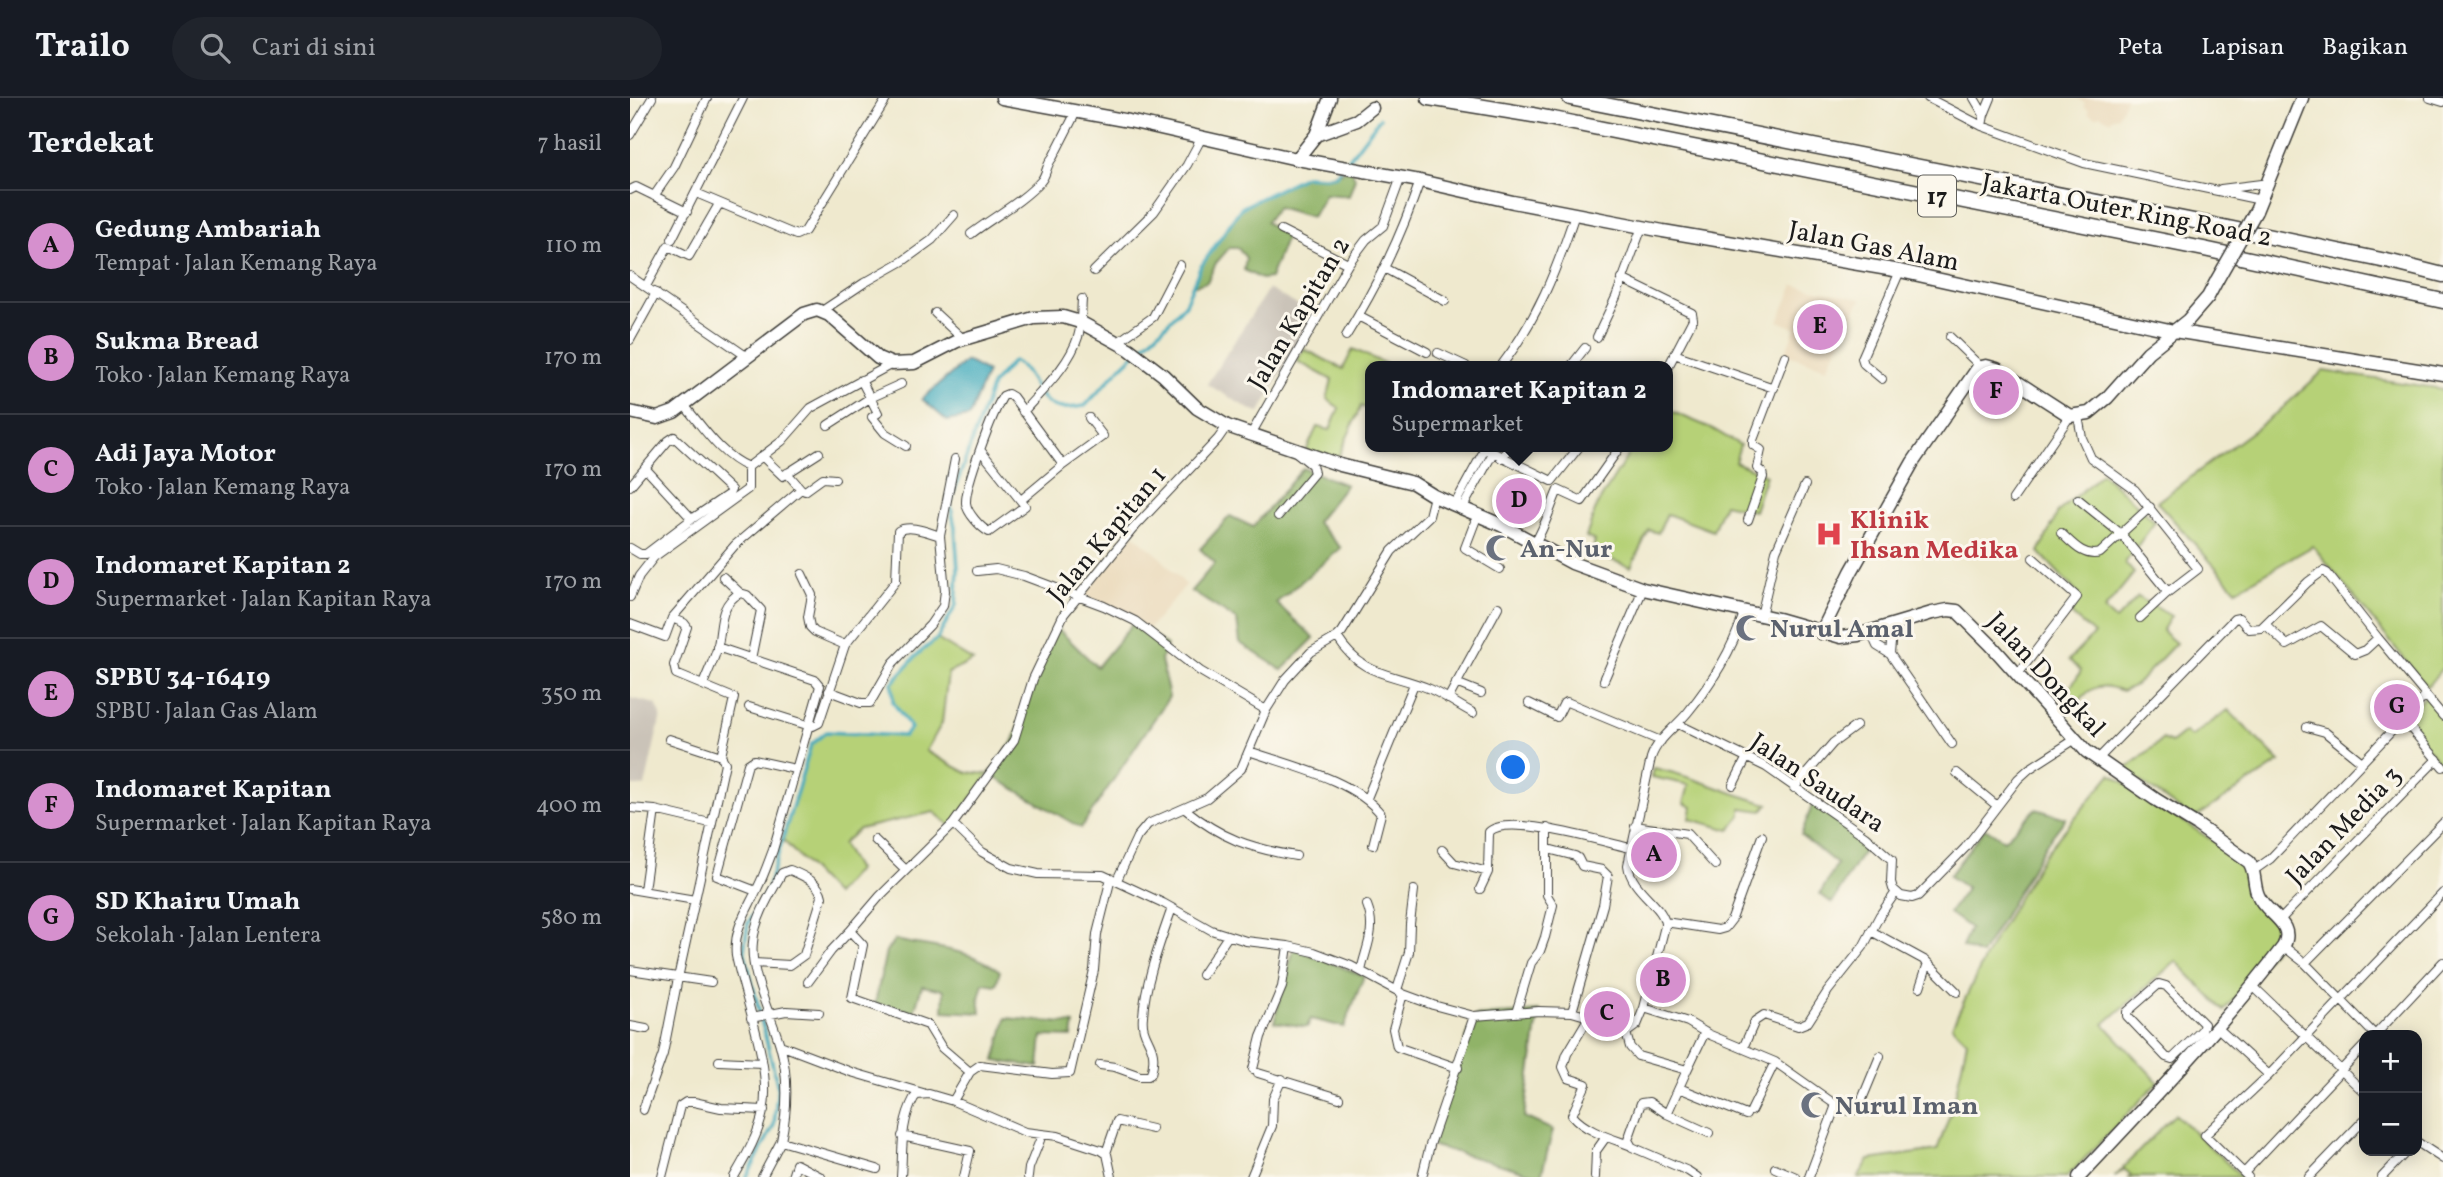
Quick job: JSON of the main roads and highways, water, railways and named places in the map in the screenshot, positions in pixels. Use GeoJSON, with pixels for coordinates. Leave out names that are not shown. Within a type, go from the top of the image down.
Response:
{"type":"FeatureCollection","features":[{"type":"Feature","properties":{"kind":"highway","name":"Jakarta Outer Ring Road 2"},"geometry":{"type":"LineString","coordinates":[[1429,98],[1533,115],[2190,246],[2443,301]]}},
{"type":"Feature","properties":{"kind":"highway","name":"Jakarta Outer Ring Road 2"},"geometry":{"type":"LineString","coordinates":[[1570,98],[2209,224],[2443,275]]}},
{"type":"Feature","properties":{"kind":"water"},"geometry":{"type":"Polygon","coordinates":[[[966,361],[987,372],[969,417],[947,421],[922,399],[966,361]]]}},
{"type":"Feature","properties":{"kind":"waterway"},"geometry":{"type":"LineString","coordinates":[[1345,164],[1380,118]]}},
{"type":"Feature","properties":{"kind":"waterway"},"geometry":{"type":"LineString","coordinates":[[747,1177],[774,1125],[778,1087],[744,950],[748,923],[767,891],[811,745],[826,732],[904,736],[911,728],[893,702],[892,683],[918,654],[937,639],[956,605],[958,569],[950,503],[992,385],[1013,361],[1026,372],[1040,395],[1053,406],[1085,406],[1185,304],[1200,268],[1241,208],[1305,176],[1336,175],[1340,169]]}},
{"type":"Feature","properties":{"kind":"place","name":"SPBU 34-16419"},"geometry":{"type":"Point","coordinates":[1820,327]}},
{"type":"Feature","properties":{"kind":"place","name":"Indomaret Kapitan"},"geometry":{"type":"Point","coordinates":[1996,392]}},
{"type":"Feature","properties":{"kind":"place","name":"Indomaret Kapitan 2"},"geometry":{"type":"Point","coordinates":[1519,501]}},
{"type":"Feature","properties":{"kind":"place","name":"Klinik Ihsan Medika"},"geometry":{"type":"Point","coordinates":[1829,534]}},
{"type":"Feature","properties":{"kind":"place","name":"An-Nur"},"geometry":{"type":"Point","coordinates":[1499,548]}},
{"type":"Feature","properties":{"kind":"place","name":"Nurul Amal"},"geometry":{"type":"Point","coordinates":[1749,628]}},
{"type":"Feature","properties":{"kind":"place","name":"SD Khairu Umah"},"geometry":{"type":"Point","coordinates":[2397,707]}},
{"type":"Feature","properties":{"kind":"place","name":"Gedung Ambariah"},"geometry":{"type":"Point","coordinates":[1654,855]}},
{"type":"Feature","properties":{"kind":"place","name":"Sukma Bread"},"geometry":{"type":"Point","coordinates":[1663,980]}},
{"type":"Feature","properties":{"kind":"place","name":"Adi Jaya Motor"},"geometry":{"type":"Point","coordinates":[1607,1014]}},
{"type":"Feature","properties":{"kind":"place","name":"Nurul Iman"},"geometry":{"type":"Point","coordinates":[1814,1105]}}]}
